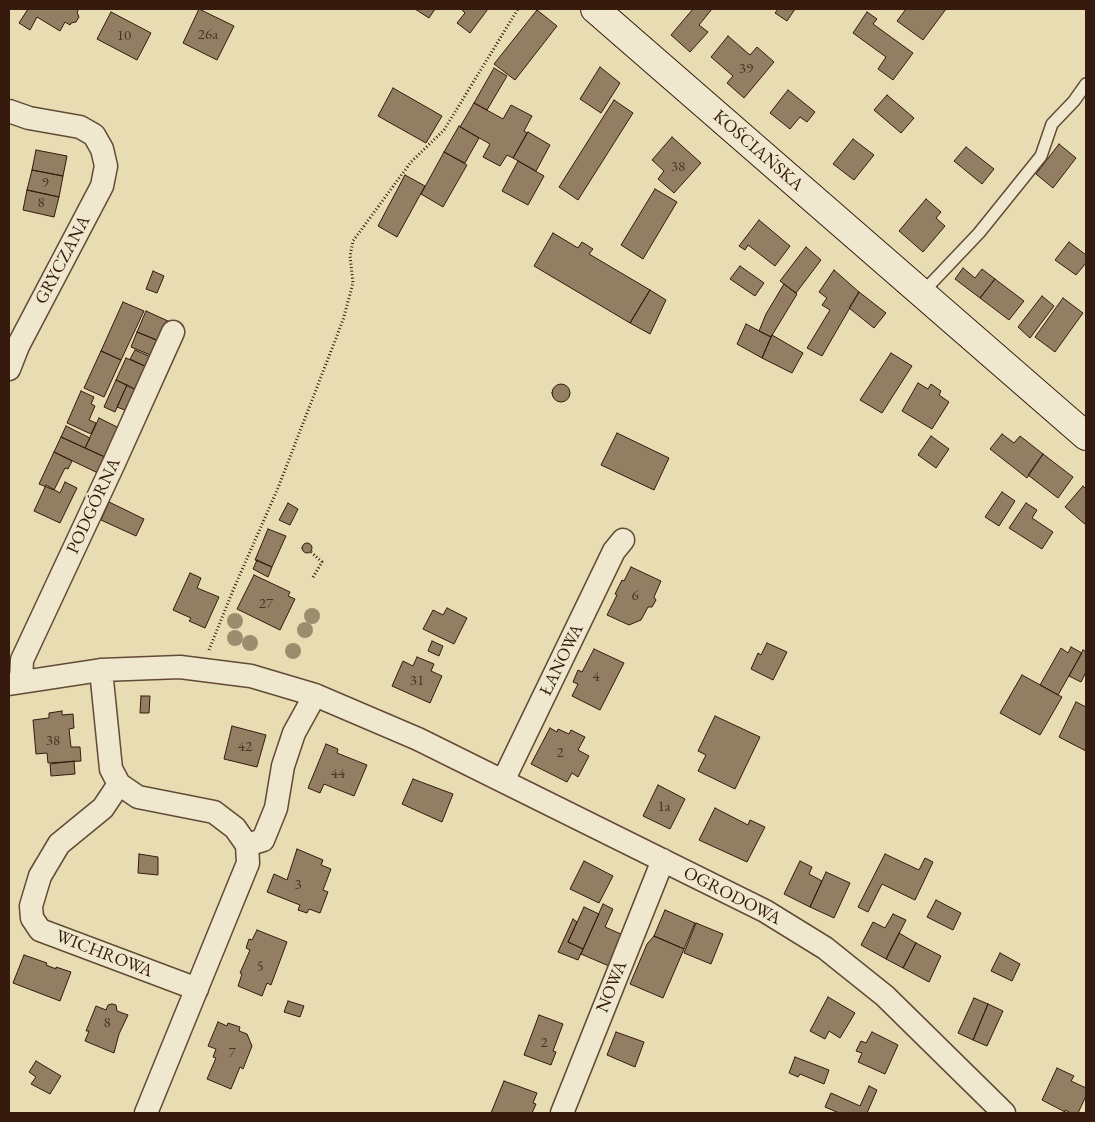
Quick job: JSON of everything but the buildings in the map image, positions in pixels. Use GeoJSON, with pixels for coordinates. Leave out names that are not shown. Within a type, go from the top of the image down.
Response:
{"type":"FeatureCollection","features":[{"type":"Feature","properties":{"kind":"main road","name":"KOŚCIAŃSKA"},"geometry":{"type":"LineString","coordinates":[[595,9],[1086,436]]}},
{"type":"Feature","properties":{"kind":"street","name":"GRYCZANA"},"geometry":{"type":"LineString","coordinates":[[9,111],[29,118],[80,127],[94,136],[102,149],[106,166],[102,186],[18,346],[9,369]]}},
{"type":"Feature","properties":{"kind":"street","name":"PODGÓRNA"},"geometry":{"type":"LineString","coordinates":[[174,332],[22,660],[15,683],[102,670],[180,667],[202,669],[251,676],[315,695],[418,739]]}},
{"type":"Feature","properties":{"kind":"street","name":"ŁANOWA"},"geometry":{"type":"LineString","coordinates":[[504,781],[614,551],[623,540]]}},
{"type":"Feature","properties":{"kind":"street"},"geometry":{"type":"LineString","coordinates":[[102,670],[111,769],[119,784],[138,797],[214,812],[235,828],[247,845],[248,863],[146,1113]]}},
{"type":"Feature","properties":{"kind":"street"},"geometry":{"type":"LineString","coordinates":[[247,845],[263,840],[276,808],[283,766],[294,733],[315,695]]}},
{"type":"Feature","properties":{"kind":"street","name":"OGRODOWA"},"geometry":{"type":"LineString","coordinates":[[418,739],[765,911],[825,948],[884,996],[1004,1113]]}},
{"type":"Feature","properties":{"kind":"street","name":"WICHROWA"},"geometry":{"type":"LineString","coordinates":[[119,784],[103,808],[59,844],[40,876],[31,906],[32,918],[40,930],[197,989]]}},
{"type":"Feature","properties":{"kind":"street","name":"NOWA"},"geometry":{"type":"LineString","coordinates":[[562,1113],[663,860]]}},
{"type":"Feature","properties":{"kind":"lane"},"geometry":{"type":"LineString","coordinates":[[922,293],[979,233],[1041,156],[1052,124],[1074,101],[1086,84]]}},
{"type":"Feature","properties":{"kind":"path"},"geometry":{"type":"LineString","coordinates":[[202,669],[234,588],[278,488],[343,320],[353,283],[350,256],[352,241],[411,162],[444,130],[518,9]]}},
{"type":"Feature","properties":{"kind":"path"},"geometry":{"type":"LineString","coordinates":[[311,552],[322,562],[312,579]]}}]}
